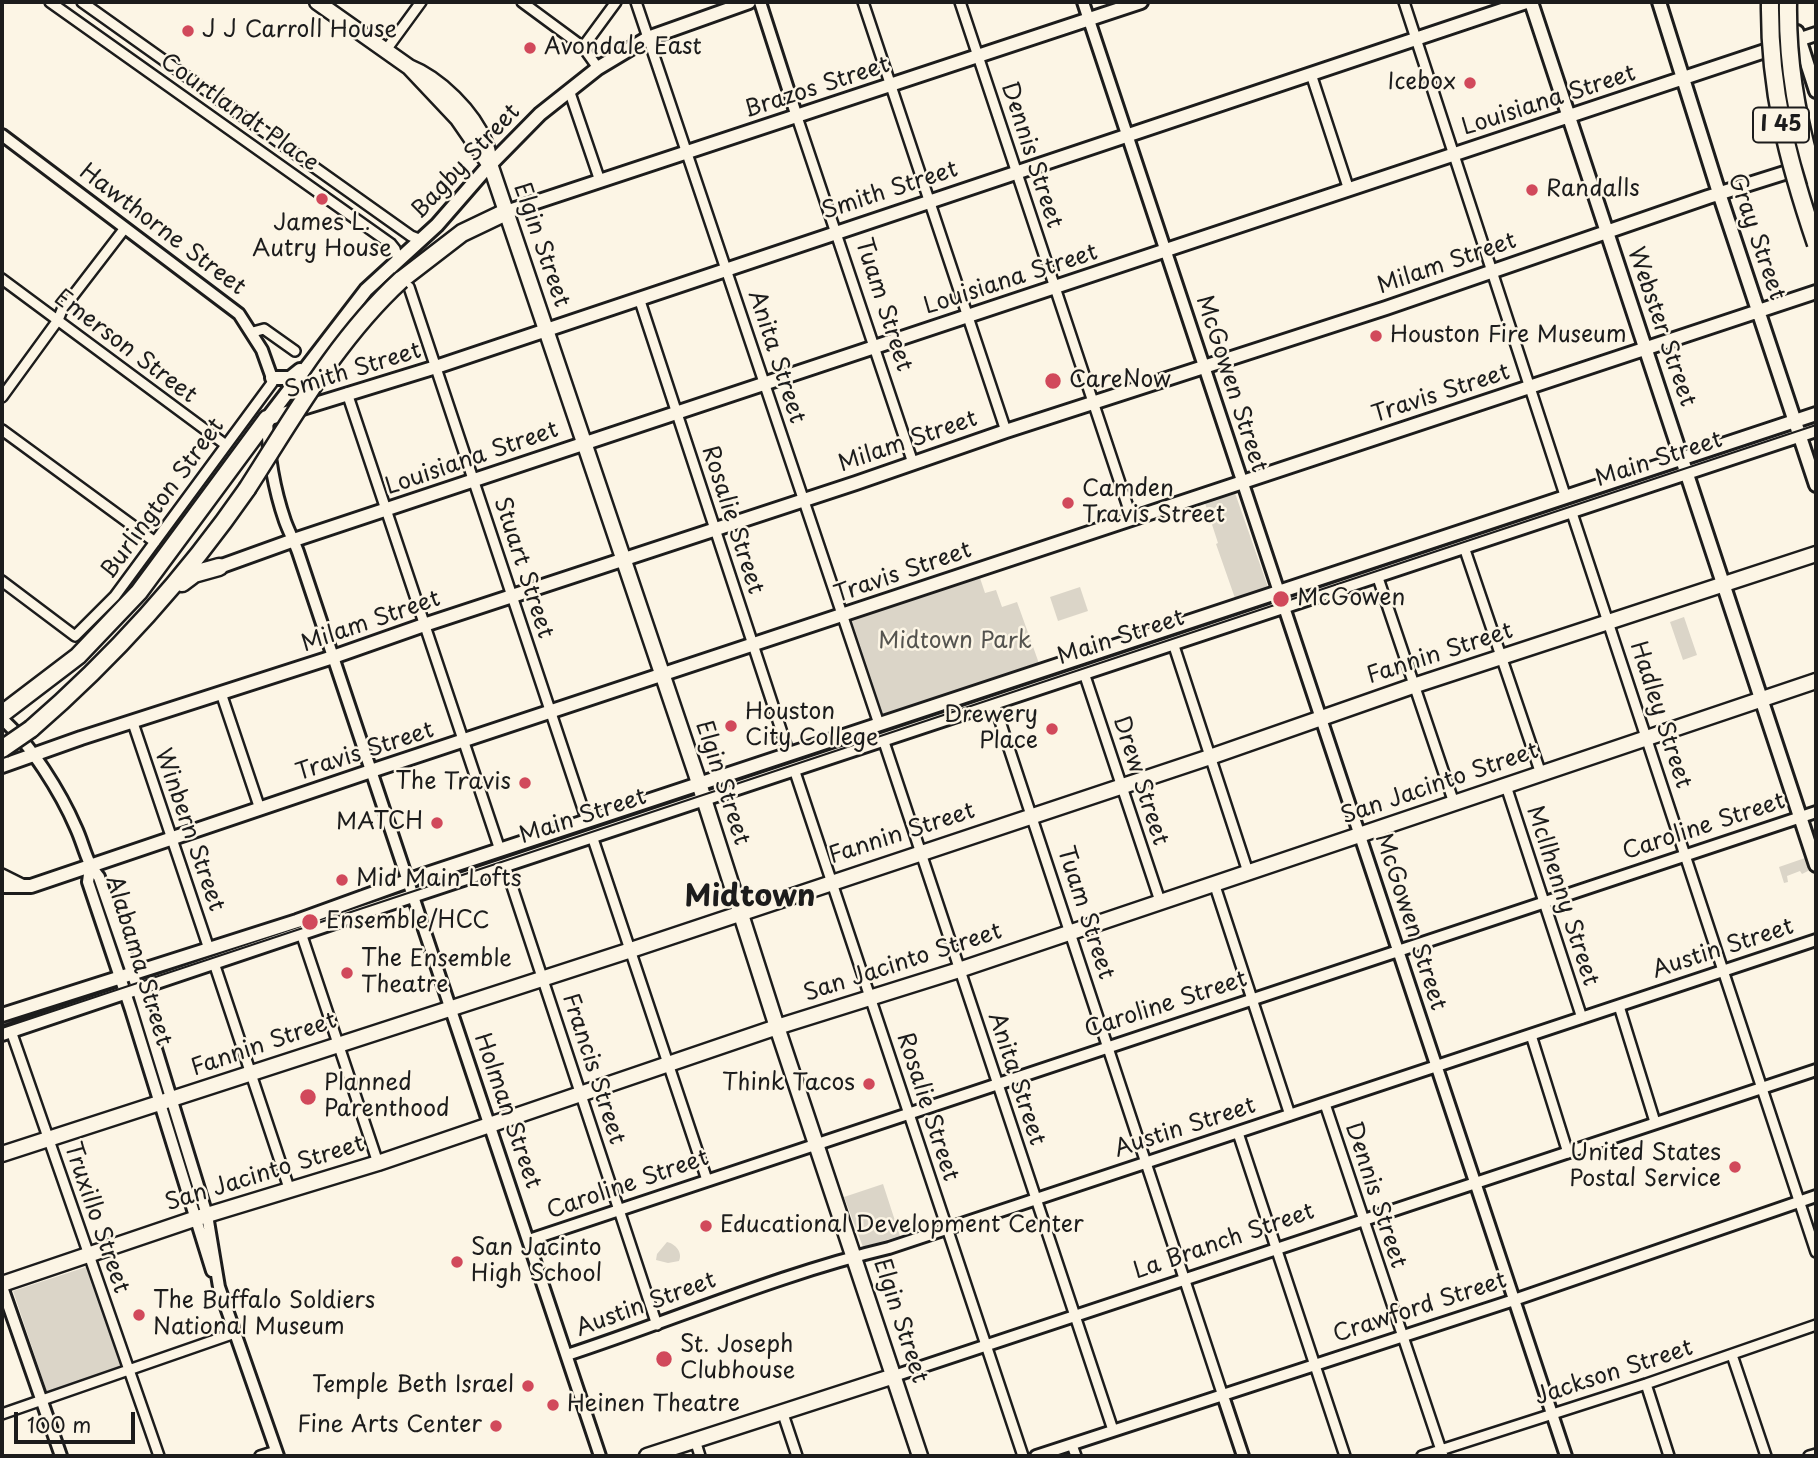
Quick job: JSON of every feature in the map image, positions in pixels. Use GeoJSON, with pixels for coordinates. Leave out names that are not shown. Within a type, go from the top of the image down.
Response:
{"type":"FeatureCollection","features":[{"type":"Feature","properties":{"kind":"highway","name":"I 45"},"geometry":{"type":"LineString","coordinates":[[1770,2],[1772,68],[1777,108],[1816,244]]}},
{"type":"Feature","properties":{"kind":"highway","name":"I 45"},"geometry":{"type":"LineString","coordinates":[[1788,2],[1795,90],[1816,182]]}},
{"type":"Feature","properties":{"kind":"highway"},"geometry":{"type":"LineString","coordinates":[[2,749],[31,729],[100,664],[168,593],[224,523],[335,355],[380,299],[405,284],[462,233],[506,212]]}},
{"type":"Feature","properties":{"kind":"highway"},"geometry":{"type":"LineString","coordinates":[[4,714],[78,656],[139,592],[267,419]]}},
{"type":"Feature","properties":{"kind":"highway"},"geometry":{"type":"LineString","coordinates":[[168,593],[194,574],[219,567]]}},
{"type":"Feature","properties":{"kind":"main road","name":"Elgin Street"},"geometry":{"type":"LineString","coordinates":[[317,2],[408,67],[434,82],[468,115],[485,143],[920,1456]]}},
{"type":"Feature","properties":{"kind":"main road","name":"Bagby Street"},"geometry":{"type":"LineString","coordinates":[[267,419],[366,290],[421,240],[540,114],[598,68],[648,38],[749,2]]}},
{"type":"Feature","properties":{"kind":"main road","name":"Brazos Street"},"geometry":{"type":"LineString","coordinates":[[506,212],[1141,2]]}},
{"type":"Feature","properties":{"kind":"main road","name":"Smith Street"},"geometry":{"type":"LineString","coordinates":[[267,419],[436,367],[836,231],[1529,2]]}},
{"type":"Feature","properties":{"kind":"main road","name":"Webster Street"},"geometry":{"type":"LineString","coordinates":[[1529,2],[1688,472],[1816,864]]}},
{"type":"Feature","properties":{"kind":"main road","name":"Gray Street"},"geometry":{"type":"LineString","coordinates":[[1659,2],[1816,485]]}},
{"type":"Feature","properties":{"kind":"main road"},"geometry":{"type":"LineString","coordinates":[[1788,2],[1816,91]]}},
{"type":"Feature","properties":{"kind":"main road","name":"Louisiana Street"},"geometry":{"type":"LineString","coordinates":[[219,567],[1816,34]]}},
{"type":"Feature","properties":{"kind":"main road","name":"Milam Street"},"geometry":{"type":"LineString","coordinates":[[2,766],[8,761],[333,657],[1006,430],[1204,367],[1719,193],[1816,163]]}},
{"type":"Feature","properties":{"kind":"main road","name":"Travis Street"},"geometry":{"type":"LineString","coordinates":[[2,886],[31,886],[90,867],[662,674],[1816,292]]}},
{"type":"Feature","properties":{"kind":"main road"},"geometry":{"type":"LineString","coordinates":[[272,378],[290,378],[309,363]]}},
{"type":"Feature","properties":{"kind":"main road","name":"Main Street"},"geometry":{"type":"LineString","coordinates":[[2,1015],[297,920],[1565,495],[1816,414]]}},
{"type":"Feature","properties":{"kind":"main road","name":"Main Street"},"geometry":{"type":"LineString","coordinates":[[7,1033],[1816,430]]}},
{"type":"Feature","properties":{"kind":"main road","name":"Fannin Street"},"geometry":{"type":"LineString","coordinates":[[2,1154],[631,950],[1210,757],[1413,686],[1816,554]]}},
{"type":"Feature","properties":{"kind":"main road","name":"San Jacinto Street"},"geometry":{"type":"LineString","coordinates":[[2,1285],[201,1217],[378,1163],[777,1027],[959,970],[1816,681]]}},
{"type":"Feature","properties":{"kind":"main road","name":"La Branch Street"},"geometry":{"type":"LineString","coordinates":[[647,1456],[894,1376]]}},
{"type":"Feature","properties":{"kind":"street","name":"Courtlandt Place"},"geometry":{"type":"LineString","coordinates":[[50,2],[394,246],[398,260]]}},
{"type":"Feature","properties":{"kind":"street","name":"Courtlandt Place"},"geometry":{"type":"LineString","coordinates":[[82,2],[411,236],[421,240]]}},
{"type":"Feature","properties":{"kind":"street"},"geometry":{"type":"LineString","coordinates":[[386,50],[421,2]]}},
{"type":"Feature","properties":{"kind":"street"},"geometry":{"type":"LineString","coordinates":[[522,2],[583,47],[598,68]]}},
{"type":"Feature","properties":{"kind":"street"},"geometry":{"type":"LineString","coordinates":[[583,47],[616,2]]}},
{"type":"Feature","properties":{"kind":"street","name":"Anita Street"},"geometry":{"type":"LineString","coordinates":[[636,2],[879,724]]}},
{"type":"Feature","properties":{"kind":"street","name":"Tuam Street"},"geometry":{"type":"LineString","coordinates":[[760,2],[913,463]]}},
{"type":"Feature","properties":{"kind":"street"},"geometry":{"type":"LineString","coordinates":[[863,2],[1006,430]]}},
{"type":"Feature","properties":{"kind":"street","name":"Dennis Street"},"geometry":{"type":"LineString","coordinates":[[960,2],[1132,519]]}},
{"type":"Feature","properties":{"kind":"street","name":"McGowen Street"},"geometry":{"type":"LineString","coordinates":[[1083,2],[1566,1456]]}},
{"type":"Feature","properties":{"kind":"street"},"geometry":{"type":"LineString","coordinates":[[1404,2],[1565,495]]}},
{"type":"Feature","properties":{"kind":"street"},"geometry":{"type":"LineString","coordinates":[[112,46],[123,31]]}},
{"type":"Feature","properties":{"kind":"street"},"geometry":{"type":"LineString","coordinates":[[1311,74],[1349,190]]}},
{"type":"Feature","properties":{"kind":"street"},"geometry":{"type":"LineString","coordinates":[[569,90],[600,181]]}},
{"type":"Feature","properties":{"kind":"street"},"geometry":{"type":"LineString","coordinates":[[200,108],[210,93]]}},
{"type":"Feature","properties":{"kind":"street","name":"Hawthorne Street"},"geometry":{"type":"LineString","coordinates":[[2,135],[239,314],[253,332],[272,378]]}},
{"type":"Feature","properties":{"kind":"street"},"geometry":{"type":"LineString","coordinates":[[289,172],[300,157]]}},
{"type":"Feature","properties":{"kind":"street"},"geometry":{"type":"LineString","coordinates":[[373,231],[383,216]]}},
{"type":"Feature","properties":{"kind":"street"},"geometry":{"type":"LineString","coordinates":[[2,397],[58,320],[62,310],[125,228]]}},
{"type":"Feature","properties":{"kind":"street","name":"Emerson Street"},"geometry":{"type":"LineString","coordinates":[[2,279],[226,445]]}},
{"type":"Feature","properties":{"kind":"street","name":"Stuart Street"},"geometry":{"type":"LineString","coordinates":[[405,284],[436,367],[587,821]]}},
{"type":"Feature","properties":{"kind":"street","name":"Rosalie Street"},"geometry":{"type":"LineString","coordinates":[[639,298],[789,754]]}},
{"type":"Feature","properties":{"kind":"street"},"geometry":{"type":"LineString","coordinates":[[253,332],[264,329],[295,351]]}},
{"type":"Feature","properties":{"kind":"street","name":"Burlington Street"},"geometry":{"type":"LineString","coordinates":[[2,581],[75,636],[115,596],[272,383],[272,378]]}},
{"type":"Feature","properties":{"kind":"street"},"geometry":{"type":"LineString","coordinates":[[346,393],[500,850]]}},
{"type":"Feature","properties":{"kind":"street","name":"Holman Street"},"geometry":{"type":"LineString","coordinates":[[267,419],[275,483],[286,522],[600,1456]]}},
{"type":"Feature","properties":{"kind":"street"},"geometry":{"type":"LineString","coordinates":[[2,430],[155,542]]}},
{"type":"Feature","properties":{"kind":"street","name":"Hadley Street"},"geometry":{"type":"LineString","coordinates":[[1572,510],[1816,1252]]}},
{"type":"Feature","properties":{"kind":"street","name":"McIlhenny Street"},"geometry":{"type":"LineString","coordinates":[[1464,547],[1541,774]]}},
{"type":"Feature","properties":{"kind":"street"},"geometry":{"type":"LineString","coordinates":[[1377,575],[1454,803]]}},
{"type":"Feature","properties":{"kind":"street"},"geometry":{"type":"LineString","coordinates":[[1173,643],[1248,872]]}},
{"type":"Feature","properties":{"kind":"street","name":"Drew Street"},"geometry":{"type":"LineString","coordinates":[[1084,673],[1160,901]]}},
{"type":"Feature","properties":{"kind":"street"},"geometry":{"type":"LineString","coordinates":[[221,694],[260,809]]}},
{"type":"Feature","properties":{"kind":"street","name":"Tuam Street"},"geometry":{"type":"LineString","coordinates":[[994,703],[1243,1456]]}},
{"type":"Feature","properties":{"kind":"street"},"geometry":{"type":"LineString","coordinates":[[4,714],[58,794],[76,828],[90,867]]}},
{"type":"Feature","properties":{"kind":"street","name":"Winbern Street"},"geometry":{"type":"LineString","coordinates":[[133,723],[209,949]]}},
{"type":"Feature","properties":{"kind":"street"},"geometry":{"type":"LineString","coordinates":[[2,736],[32,754]]}},
{"type":"Feature","properties":{"kind":"street","name":"Anita Street"},"geometry":{"type":"LineString","coordinates":[[883,739],[1113,1430]]}},
{"type":"Feature","properties":{"kind":"street","name":"Rosalie Street"},"geometry":{"type":"LineString","coordinates":[[794,769],[1023,1456]]}},
{"type":"Feature","properties":{"kind":"street","name":"McIlhenny Street"},"geometry":{"type":"LineString","coordinates":[[1506,786],[1582,1018]]}},
{"type":"Feature","properties":{"kind":"street","name":"Caroline Street"},"geometry":{"type":"LineString","coordinates":[[529,1240],[1816,812]]}},
{"type":"Feature","properties":{"kind":"street"},"geometry":{"type":"LineString","coordinates":[[592,836],[706,1180]]}},
{"type":"Feature","properties":{"kind":"street","name":"Francis Street"},"geometry":{"type":"LineString","coordinates":[[505,865],[657,1325]]}},
{"type":"Feature","properties":{"kind":"street","name":"Alabama Street"},"geometry":{"type":"LineString","coordinates":[[90,867],[99,877],[132,972],[131,991],[201,1217],[212,1272],[218,1280],[277,1454]]}},
{"type":"Feature","properties":{"kind":"street","name":"Alabama Street"},"geometry":{"type":"LineString","coordinates":[[90,867],[88,882],[118,976],[131,991]]}},
{"type":"Feature","properties":{"kind":"street"},"geometry":{"type":"LineString","coordinates":[[2,874],[20,884],[31,886]]}},
{"type":"Feature","properties":{"kind":"street"},"geometry":{"type":"LineString","coordinates":[[1214,883],[1290,1115]]}},
{"type":"Feature","properties":{"kind":"street"},"geometry":{"type":"LineString","coordinates":[[302,933],[378,1163]]}},
{"type":"Feature","properties":{"kind":"street","name":"Austin Street"},"geometry":{"type":"LineString","coordinates":[[568,1355],[855,1256],[947,1229],[1816,940]]}},
{"type":"Feature","properties":{"kind":"street"},"geometry":{"type":"LineString","coordinates":[[214,963],[290,1191]]}},
{"type":"Feature","properties":{"kind":"street","name":"McIlhenny Street"},"geometry":{"type":"LineString","coordinates":[[1619,1006],[1655,1122]]}},
{"type":"Feature","properties":{"kind":"street","name":"Truxillo Street"},"geometry":{"type":"LineString","coordinates":[[7,1033],[48,1139],[159,1456]]}},
{"type":"Feature","properties":{"kind":"street"},"geometry":{"type":"LineString","coordinates":[[1531,1035],[1568,1153]]}},
{"type":"Feature","properties":{"kind":"street","name":"La Branch Street"},"geometry":{"type":"LineString","coordinates":[[894,1376],[1816,1070]]}},
{"type":"Feature","properties":{"kind":"street","name":"Dennis Street"},"geometry":{"type":"LineString","coordinates":[[1325,1104],[1442,1453]]}},
{"type":"Feature","properties":{"kind":"street"},"geometry":{"type":"LineString","coordinates":[[1238,1133],[1345,1456]]}},
{"type":"Feature","properties":{"kind":"street","name":"Crawford Street"},"geometry":{"type":"LineString","coordinates":[[1036,1456],[1514,1300],[1816,1196]]}},
{"type":"Feature","properties":{"kind":"street"},"geometry":{"type":"LineString","coordinates":[[2,1285],[61,1456]]}},
{"type":"Feature","properties":{"kind":"street","name":"Jackson Street"},"geometry":{"type":"LineString","coordinates":[[1422,1456],[1442,1453],[1552,1413],[1646,1384],[1816,1325]]}},
{"type":"Feature","properties":{"kind":"street"},"geometry":{"type":"LineString","coordinates":[[2,1414],[235,1333]]}},
{"type":"Feature","properties":{"kind":"street"},"geometry":{"type":"LineString","coordinates":[[1732,1355],[1766,1456]]}},
{"type":"Feature","properties":{"kind":"street"},"geometry":{"type":"LineString","coordinates":[[1646,1384],[1669,1456]]}},
{"type":"Feature","properties":{"kind":"street"},"geometry":{"type":"LineString","coordinates":[[782,1411],[797,1456]]}},
{"type":"Feature","properties":{"kind":"street"},"geometry":{"type":"LineString","coordinates":[[695,1440],[700,1456]]}},
{"type":"Feature","properties":{"kind":"street"},"geometry":{"type":"LineString","coordinates":[[1072,1445],[1076,1456]]}},
{"type":"Feature","properties":{"kind":"street"},"geometry":{"type":"LineString","coordinates":[[260,1456],[277,1454]]}},
{"type":"Feature","properties":{"kind":"street"},"geometry":{"type":"LineString","coordinates":[[1809,1456],[1816,1454]]}},
{"type":"Feature","properties":{"kind":"green space"},"geometry":{"type":"Polygon","coordinates":[[[1235,493],[1269,590],[1236,601],[1205,503],[1235,493]]]}},
{"type":"Feature","properties":{"kind":"green space","name":"Midtown Park"},"geometry":{"type":"Polygon","coordinates":[[[980,578],[985,593],[996,590],[1002,607],[1017,602],[1041,669],[884,718],[879,714],[850,623],[854,619],[980,578]]]}},
{"type":"Feature","properties":{"kind":"green space"},"geometry":{"type":"Polygon","coordinates":[[[1080,587],[1088,611],[1058,621],[1050,597],[1080,587]]]}},
{"type":"Feature","properties":{"kind":"green space"},"geometry":{"type":"Polygon","coordinates":[[[1684,617],[1697,655],[1683,660],[1670,622],[1684,617]]]}},
{"type":"Feature","properties":{"kind":"green space"},"geometry":{"type":"Polygon","coordinates":[[[1805,858],[1810,870],[1787,876],[1788,882],[1784,883],[1779,867],[1805,858]]]}},
{"type":"Feature","properties":{"kind":"green space"},"geometry":{"type":"Polygon","coordinates":[[[883,1184],[900,1236],[863,1247],[844,1197],[883,1184]]]}},
{"type":"Feature","properties":{"kind":"green space"},"geometry":{"type":"Polygon","coordinates":[[[667,1242],[678,1249],[679,1261],[668,1263],[656,1260],[657,1254],[667,1242]]]}},
{"type":"Feature","properties":{"kind":"green space"},"geometry":{"type":"Polygon","coordinates":[[[89,1266],[122,1367],[47,1392],[13,1291],[89,1266]]]}},
{"type":"Feature","properties":{"kind":"tram line"},"geometry":{"type":"LineString","coordinates":[[2,1028],[1816,425]]}},
{"type":"Feature","properties":{"kind":"place","name":"J J Carroll House"},"geometry":{"type":"Point","coordinates":[188,31]}},
{"type":"Feature","properties":{"kind":"place","name":"Avondale East"},"geometry":{"type":"Point","coordinates":[530,48]}},
{"type":"Feature","properties":{"kind":"place","name":"Icebox"},"geometry":{"type":"Point","coordinates":[1470,83]}},
{"type":"Feature","properties":{"kind":"place","name":"Randalls"},"geometry":{"type":"Point","coordinates":[1532,190]}},
{"type":"Feature","properties":{"kind":"place","name":"James L. Autry House"},"geometry":{"type":"Point","coordinates":[322,199]}},
{"type":"Feature","properties":{"kind":"place","name":"Houston Fire Museum"},"geometry":{"type":"Point","coordinates":[1376,336]}},
{"type":"Feature","properties":{"kind":"place","name":"CareNow"},"geometry":{"type":"Point","coordinates":[1053,381]}},
{"type":"Feature","properties":{"kind":"place","name":"Camden Travis Street"},"geometry":{"type":"Point","coordinates":[1068,503]}},
{"type":"Feature","properties":{"kind":"place","name":"McGowen"},"geometry":{"type":"Point","coordinates":[1281,599]}},
{"type":"Feature","properties":{"kind":"place","name":"Houston City College"},"geometry":{"type":"Point","coordinates":[731,726]}},
{"type":"Feature","properties":{"kind":"place","name":"Drewery Place"},"geometry":{"type":"Point","coordinates":[1052,729]}},
{"type":"Feature","properties":{"kind":"place","name":"The Travis"},"geometry":{"type":"Point","coordinates":[525,783]}},
{"type":"Feature","properties":{"kind":"place","name":"MATCH"},"geometry":{"type":"Point","coordinates":[437,823]}},
{"type":"Feature","properties":{"kind":"place","name":"Mid Main Lofts"},"geometry":{"type":"Point","coordinates":[342,880]}},
{"type":"Feature","properties":{"kind":"place","name":"Ensemble/HCC"},"geometry":{"type":"Point","coordinates":[310,922]}},
{"type":"Feature","properties":{"kind":"place","name":"The Ensemble Theatre"},"geometry":{"type":"Point","coordinates":[347,973]}},
{"type":"Feature","properties":{"kind":"place","name":"Think Tacos"},"geometry":{"type":"Point","coordinates":[869,1084]}},
{"type":"Feature","properties":{"kind":"place","name":"Planned Parenthood"},"geometry":{"type":"Point","coordinates":[308,1097]}},
{"type":"Feature","properties":{"kind":"place","name":"United States Postal Service"},"geometry":{"type":"Point","coordinates":[1735,1167]}},
{"type":"Feature","properties":{"kind":"place","name":"Educational Development Center"},"geometry":{"type":"Point","coordinates":[706,1226]}},
{"type":"Feature","properties":{"kind":"place","name":"San Jacinto High School"},"geometry":{"type":"Point","coordinates":[457,1262]}},
{"type":"Feature","properties":{"kind":"place","name":"The Buffalo Soldiers National Museum"},"geometry":{"type":"Point","coordinates":[139,1315]}},
{"type":"Feature","properties":{"kind":"place","name":"St. Joseph Clubhouse"},"geometry":{"type":"Point","coordinates":[664,1359]}},
{"type":"Feature","properties":{"kind":"place","name":"Temple Beth Israel"},"geometry":{"type":"Point","coordinates":[528,1386]}},
{"type":"Feature","properties":{"kind":"place","name":"Heinen Theatre"},"geometry":{"type":"Point","coordinates":[553,1405]}},
{"type":"Feature","properties":{"kind":"place","name":"Fine Arts Center"},"geometry":{"type":"Point","coordinates":[496,1426]}},
{"type":"Feature","properties":{"kind":"district","name":"Midtown"},"geometry":{"type":"Point","coordinates":[750,898]}}]}
